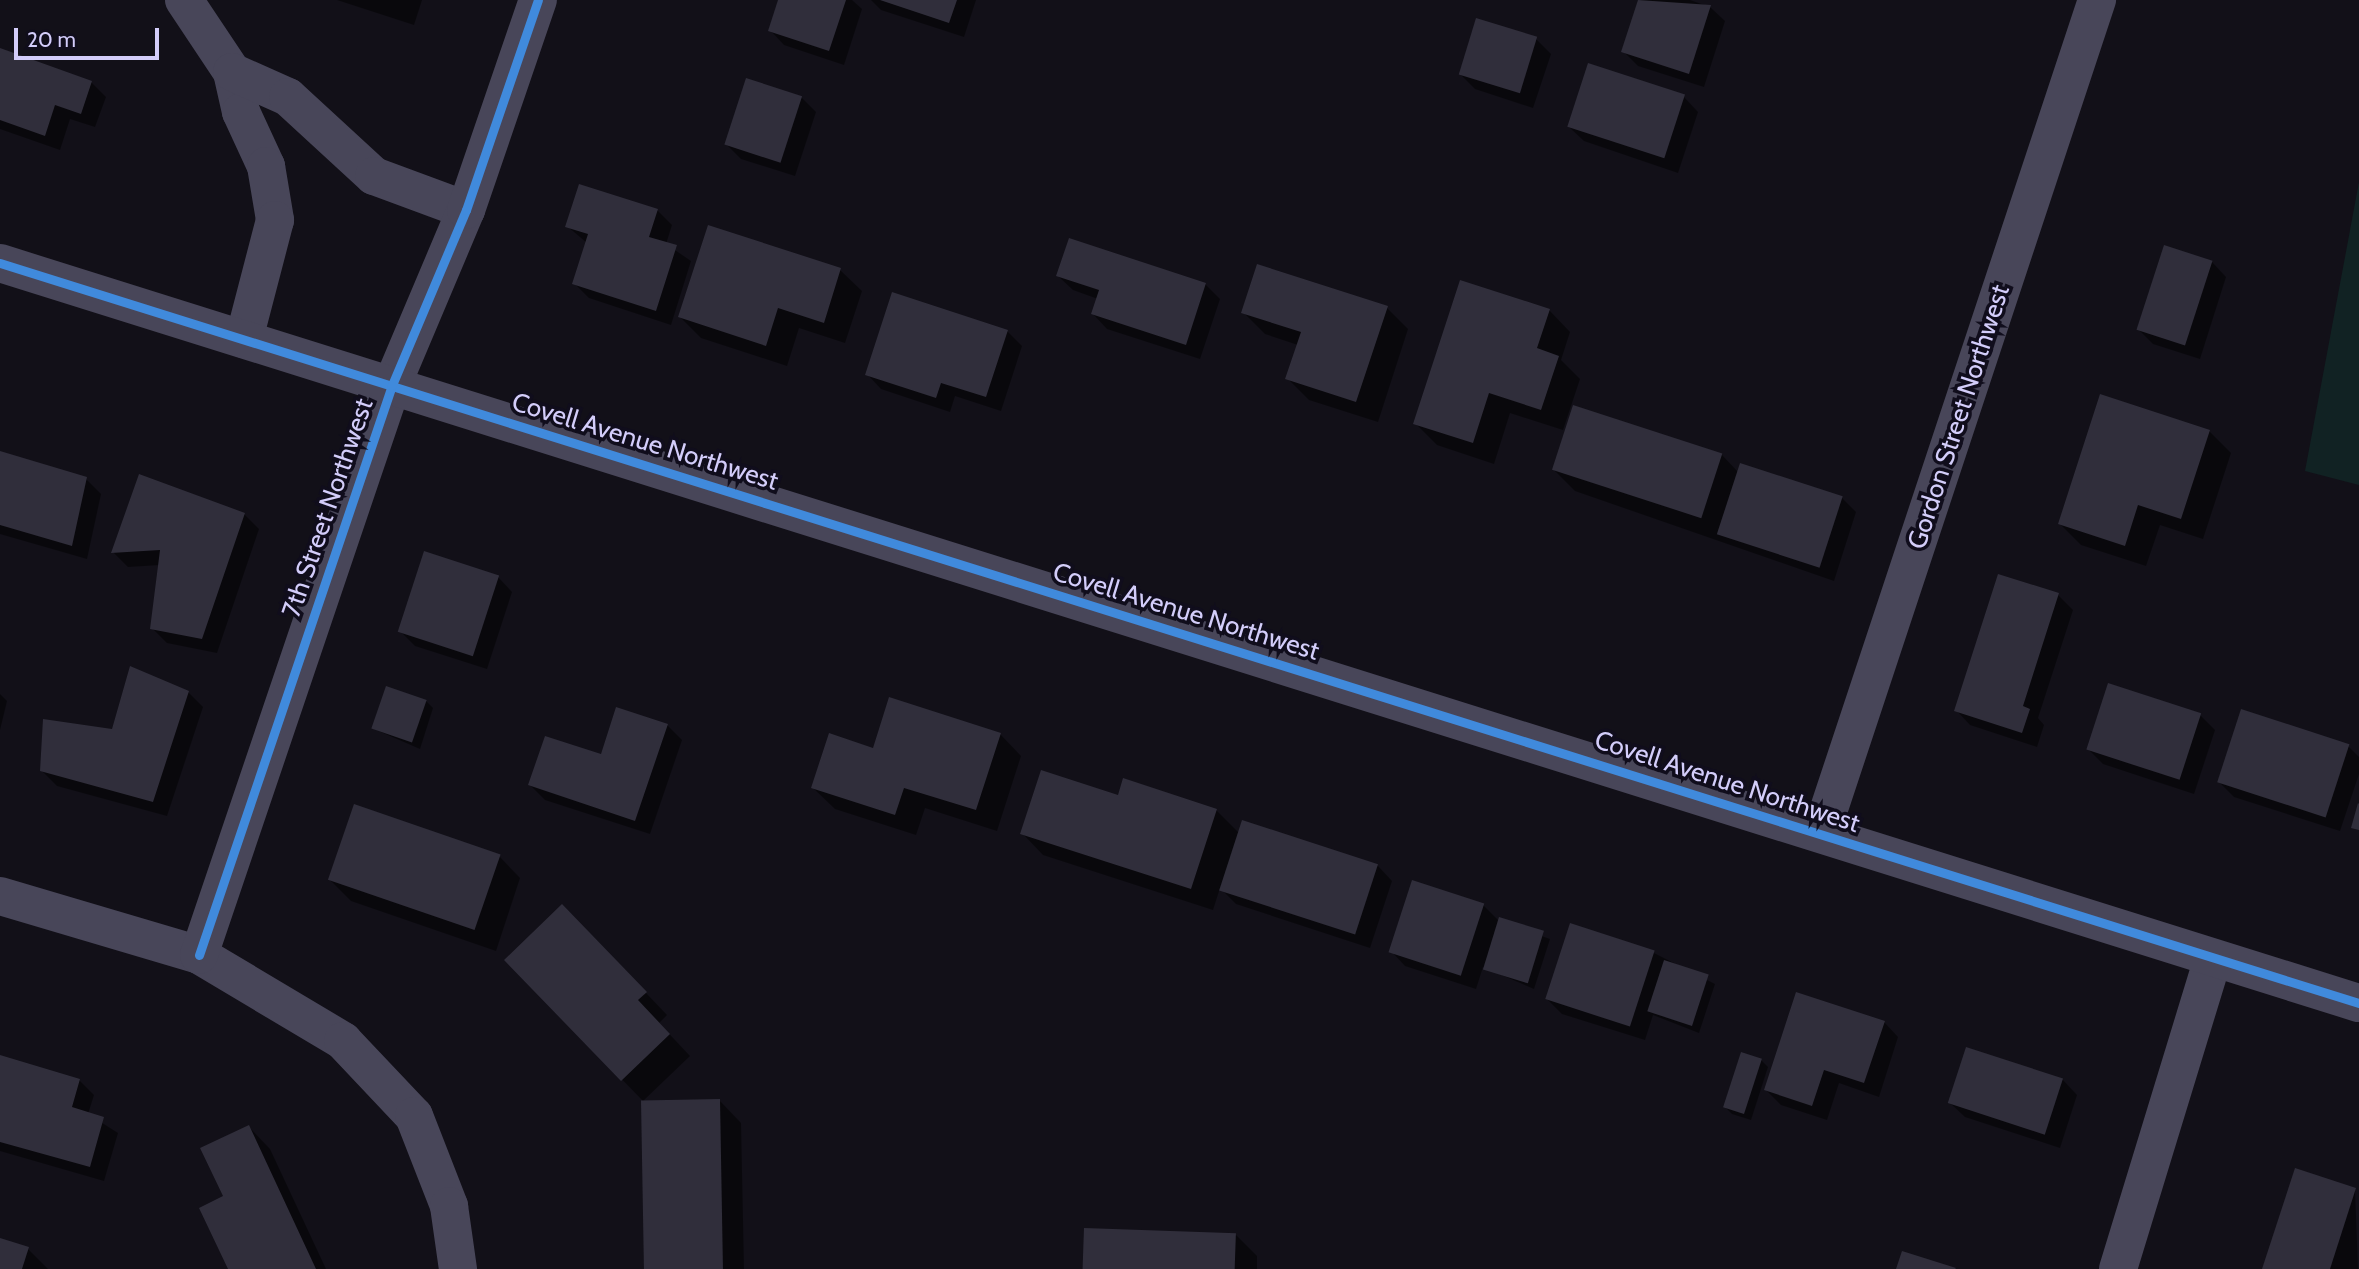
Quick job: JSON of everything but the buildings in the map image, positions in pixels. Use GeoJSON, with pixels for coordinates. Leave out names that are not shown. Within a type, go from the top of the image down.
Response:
{"type":"FeatureCollection","features":[{"type":"Feature","properties":{"kind":"street"},"geometry":{"type":"LineString","coordinates":[[184,0],[232,72],[241,112],[265,166],[275,220],[244,339]]}},
{"type":"Feature","properties":{"kind":"street","name":"7th Street Northwest"},"geometry":{"type":"LineString","coordinates":[[199,955],[392,385],[466,210],[538,0]]}},
{"type":"Feature","properties":{"kind":"street","name":"Gordon Street Northwest"},"geometry":{"type":"LineString","coordinates":[[1821,833],[2097,0]]}},
{"type":"Feature","properties":{"kind":"street"},"geometry":{"type":"LineString","coordinates":[[232,72],[288,97],[374,176],[466,210]]}},
{"type":"Feature","properties":{"kind":"street","name":"Covell Avenue Northwest"},"geometry":{"type":"LineString","coordinates":[[0,262],[2359,1003]]}},
{"type":"Feature","properties":{"kind":"street"},"geometry":{"type":"LineString","coordinates":[[0,896],[199,955],[343,1041],[414,1116],[449,1206],[458,1269]]}},
{"type":"Feature","properties":{"kind":"street"},"geometry":{"type":"LineString","coordinates":[[2118,1269],[2213,959]]}},
{"type":"Feature","properties":{"kind":"shaded area"},"geometry":{"type":"Polygon","coordinates":[[[2359,182],[2359,485],[2305,471],[2359,182]]]}},
{"type":"Feature","properties":{"kind":"cycle path"},"geometry":{"type":"LineString","coordinates":[[199,955],[392,385],[466,210],[538,0]]}},
{"type":"Feature","properties":{"kind":"cycle path"},"geometry":{"type":"LineString","coordinates":[[0,263],[2359,1003]]}}]}
